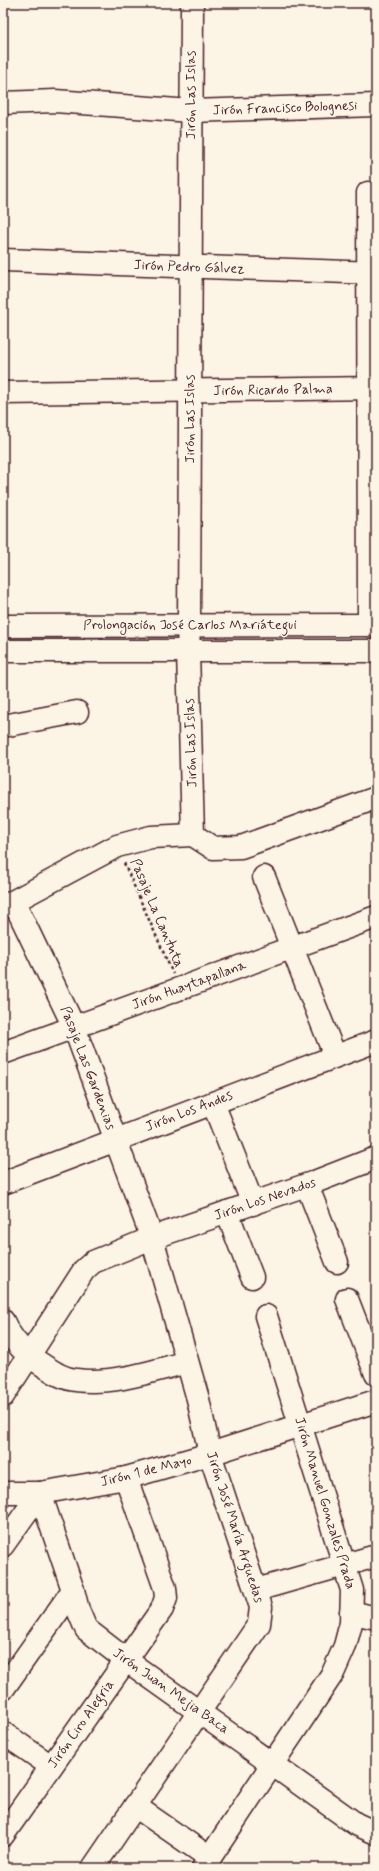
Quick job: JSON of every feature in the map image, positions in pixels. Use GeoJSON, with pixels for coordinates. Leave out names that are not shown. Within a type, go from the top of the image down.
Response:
{"type":"FeatureCollection","features":[{"type":"Feature","properties":{"kind":"street","name":"Jirón Las Islas"},"geometry":{"type":"LineString","coordinates":[[192,3],[190,625],[188,651],[193,835]]}},
{"type":"Feature","properties":{"kind":"street","name":"Jirón Francisco Bolognesi"},"geometry":{"type":"LineString","coordinates":[[3,103],[55,101],[191,111],[376,105]]}},
{"type":"Feature","properties":{"kind":"street"},"geometry":{"type":"LineString","coordinates":[[368,193],[372,273],[372,625]]}},
{"type":"Feature","properties":{"kind":"street","name":"Jirón Pedro Gálvez"},"geometry":{"type":"LineString","coordinates":[[3,260],[372,273]]}},
{"type":"Feature","properties":{"kind":"street","name":"Jirón Ricardo Palma"},"geometry":{"type":"LineString","coordinates":[[3,393],[372,388]]}},
{"type":"Feature","properties":{"kind":"street","name":"Prolongación José Carlos Mariátegui"},"geometry":{"type":"LineString","coordinates":[[3,626],[372,625]]}},
{"type":"Feature","properties":{"kind":"street","name":"Prolongación José Carlos Mariátegui"},"geometry":{"type":"LineString","coordinates":[[3,651],[376,651]]}},
{"type":"Feature","properties":{"kind":"street"},"geometry":{"type":"LineString","coordinates":[[3,726],[77,712]]}},
{"type":"Feature","properties":{"kind":"street"},"geometry":{"type":"LineString","coordinates":[[8,904],[117,846],[151,837],[193,835],[213,848],[241,847],[376,798]]}},
{"type":"Feature","properties":{"kind":"street"},"geometry":{"type":"LineString","coordinates":[[264,877],[335,1056]]}},
{"type":"Feature","properties":{"kind":"street","name":"Pasaje Las Gardenias"},"geometry":{"type":"LineString","coordinates":[[8,904],[74,1027],[152,1238]]}},
{"type":"Feature","properties":{"kind":"street","name":"Jirón Huaytapallana"},"geometry":{"type":"LineString","coordinates":[[3,1054],[376,917]]}},
{"type":"Feature","properties":{"kind":"street","name":"Jirón Los Andes"},"geometry":{"type":"LineString","coordinates":[[3,1182],[376,1041]]}},
{"type":"Feature","properties":{"kind":"street"},"geometry":{"type":"LineString","coordinates":[[212,1102],[253,1204]]}},
{"type":"Feature","properties":{"kind":"street","name":"Jirón Los Nevados"},"geometry":{"type":"LineString","coordinates":[[3,1396],[84,1270],[93,1262],[152,1238],[307,1185],[376,1158]]}},
{"type":"Feature","properties":{"kind":"street"},"geometry":{"type":"LineString","coordinates":[[307,1185],[337,1262]]}},
{"type":"Feature","properties":{"kind":"street"},"geometry":{"type":"LineString","coordinates":[[228,1212],[252,1277]]}},
{"type":"Feature","properties":{"kind":"street","name":"Jirón José María Arguedas"},"geometry":{"type":"LineString","coordinates":[[93,1868],[259,1624],[261,1607],[210,1454],[198,1399],[152,1238]]}},
{"type":"Feature","properties":{"kind":"street"},"geometry":{"type":"LineString","coordinates":[[347,1299],[376,1374]]}},
{"type":"Feature","properties":{"kind":"street","name":"Jirón Manuel Gonzales Prada"},"geometry":{"type":"LineString","coordinates":[[207,1864],[333,1673],[345,1646],[351,1623],[352,1590],[266,1316]]}},
{"type":"Feature","properties":{"kind":"street"},"geometry":{"type":"LineString","coordinates":[[3,1321],[11,1337],[29,1356],[59,1375],[76,1380],[120,1380],[187,1362]]}},
{"type":"Feature","properties":{"kind":"street","name":"Jirón 1 de Mayo"},"geometry":{"type":"LineString","coordinates":[[3,1493],[40,1493],[126,1478],[210,1454],[376,1401]]}},
{"type":"Feature","properties":{"kind":"street","name":"Jirón Ciro Alegria"},"geometry":{"type":"LineString","coordinates":[[3,1835],[162,1608],[166,1598],[165,1588],[126,1478]]}},
{"type":"Feature","properties":{"kind":"street"},"geometry":{"type":"LineString","coordinates":[[3,1546],[40,1493]]}},
{"type":"Feature","properties":{"kind":"street","name":"Jirón Juan Mejia Baca"},"geometry":{"type":"LineString","coordinates":[[40,1493],[73,1590],[78,1610],[86,1629],[126,1660],[273,1763],[356,1824],[375,1828]]}},
{"type":"Feature","properties":{"kind":"street"},"geometry":{"type":"LineString","coordinates":[[256,1590],[376,1556]]}},
{"type":"Feature","properties":{"kind":"street"},"geometry":{"type":"LineString","coordinates":[[3,1689],[73,1590]]}},
{"type":"Feature","properties":{"kind":"street"},"geometry":{"type":"LineString","coordinates":[[351,1612],[376,1618]]}},
{"type":"Feature","properties":{"kind":"street"},"geometry":{"type":"LineString","coordinates":[[3,1733],[51,1766]]}},
{"type":"Feature","properties":{"kind":"street"},"geometry":{"type":"LineString","coordinates":[[135,1806],[207,1864]]}},
{"type":"Feature","properties":{"kind":"path","name":"Pasaje La Cantuta"},"geometry":{"type":"LineString","coordinates":[[117,846],[179,989]]}}]}
